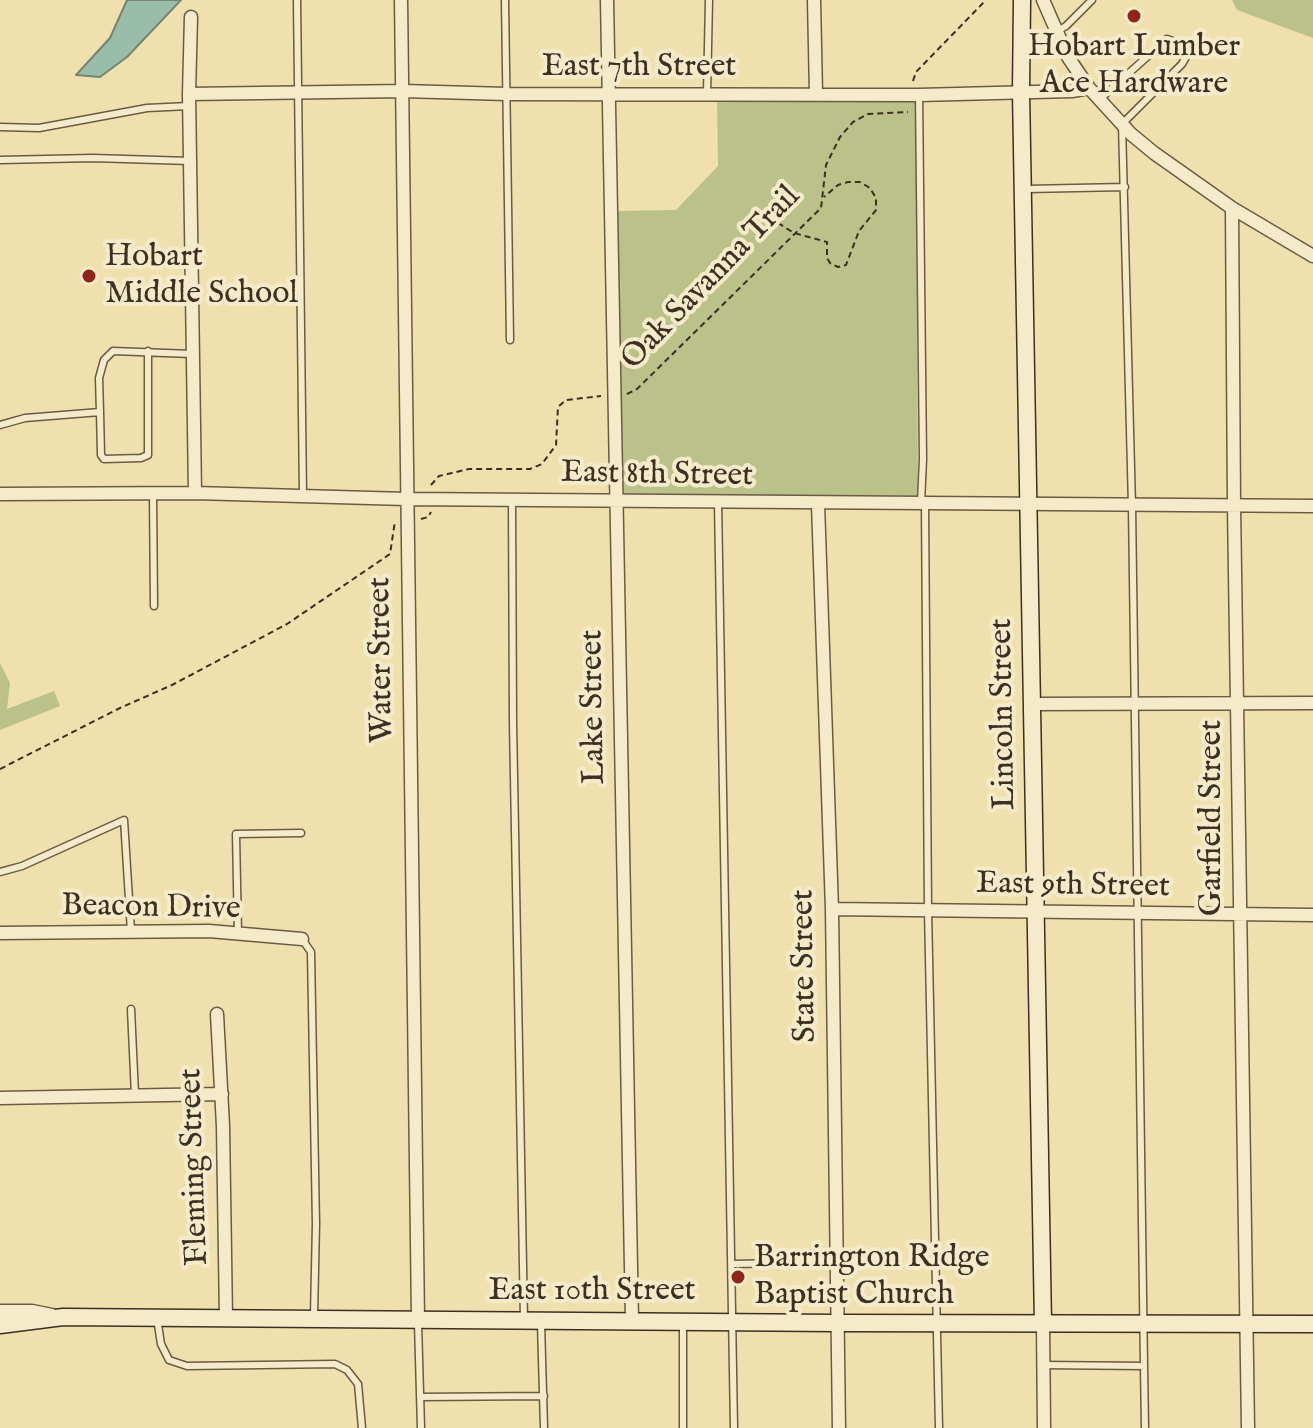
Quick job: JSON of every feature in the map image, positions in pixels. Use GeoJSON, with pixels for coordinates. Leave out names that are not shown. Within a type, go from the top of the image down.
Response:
{"type":"FeatureCollection","features":[{"type":"Feature","properties":{"kind":"main road","name":"Lincoln Street"},"geometry":{"type":"LineString","coordinates":[[1022,0],[1021,92],[1043,1324]]}},
{"type":"Feature","properties":{"kind":"main road","name":"East 10th Street"},"geometry":{"type":"LineString","coordinates":[[0,1325],[63,1317],[1313,1324]]}},
{"type":"Feature","properties":{"kind":"street","name":"Water Street"},"geometry":{"type":"LineString","coordinates":[[401,0],[418,1319]]}},
{"type":"Feature","properties":{"kind":"street","name":"Lake Street"},"geometry":{"type":"LineString","coordinates":[[607,0],[632,1320]]}},
{"type":"Feature","properties":{"kind":"street"},"geometry":{"type":"LineString","coordinates":[[814,0],[816,93]]}},
{"type":"Feature","properties":{"kind":"street"},"geometry":{"type":"LineString","coordinates":[[1043,0],[1056,32],[1089,88],[1122,124],[1154,153],[1232,208],[1313,256]]}},
{"type":"Feature","properties":{"kind":"street"},"geometry":{"type":"LineString","coordinates":[[191,17],[189,100],[195,493]]}},
{"type":"Feature","properties":{"kind":"street","name":"East 7th Street"},"geometry":{"type":"LineString","coordinates":[[189,100],[297,93],[403,91],[916,95],[1089,88]]}},
{"type":"Feature","properties":{"kind":"street","name":"Garfield Street"},"geometry":{"type":"LineString","coordinates":[[1232,208],[1248,1428]]}},
{"type":"Feature","properties":{"kind":"street","name":"East 8th Street"},"geometry":{"type":"LineString","coordinates":[[0,494],[195,493],[818,504],[1313,506]]}},
{"type":"Feature","properties":{"kind":"street","name":"State Street"},"geometry":{"type":"LineString","coordinates":[[818,504],[832,909],[839,1428]]}},
{"type":"Feature","properties":{"kind":"street"},"geometry":{"type":"LineString","coordinates":[[1033,704],[1313,703]]}},
{"type":"Feature","properties":{"kind":"street","name":"East 9th Street"},"geometry":{"type":"LineString","coordinates":[[832,909],[1313,915]]}},
{"type":"Feature","properties":{"kind":"street","name":"Beacon Drive"},"geometry":{"type":"LineString","coordinates":[[0,933],[131,931],[302,939]]}},
{"type":"Feature","properties":{"kind":"street","name":"Fleming Street"},"geometry":{"type":"LineString","coordinates":[[217,1014],[222,1094],[226,1319]]}},
{"type":"Feature","properties":{"kind":"street"},"geometry":{"type":"LineString","coordinates":[[0,1098],[222,1094]]}},
{"type":"Feature","properties":{"kind":"street","name":"East 10th Street"},"geometry":{"type":"LineString","coordinates":[[0,1311],[32,1311],[63,1317]]}},
{"type":"Feature","properties":{"kind":"street","name":"Lincoln Street"},"geometry":{"type":"LineString","coordinates":[[1043,1324],[1044,1428]]}},
{"type":"Feature","properties":{"kind":"lane"},"geometry":{"type":"LineString","coordinates":[[297,0],[303,496]]}},
{"type":"Feature","properties":{"kind":"lane"},"geometry":{"type":"LineString","coordinates":[[505,0],[510,340]]}},
{"type":"Feature","properties":{"kind":"lane"},"geometry":{"type":"LineString","coordinates":[[707,94],[709,0]]}},
{"type":"Feature","properties":{"kind":"lane"},"geometry":{"type":"LineString","coordinates":[[1056,32],[1092,0]]}},
{"type":"Feature","properties":{"kind":"lane"},"geometry":{"type":"LineString","coordinates":[[1100,99],[1167,39],[1183,47],[1186,57],[1182,64],[1122,124],[1132,506],[1145,1428]]}},
{"type":"Feature","properties":{"kind":"lane"},"geometry":{"type":"LineString","coordinates":[[916,95],[939,1428]]}},
{"type":"Feature","properties":{"kind":"lane"},"geometry":{"type":"LineString","coordinates":[[0,127],[39,128],[189,100]]}},
{"type":"Feature","properties":{"kind":"lane"},"geometry":{"type":"LineString","coordinates":[[0,160],[93,158],[190,161]]}},
{"type":"Feature","properties":{"kind":"lane"},"geometry":{"type":"LineString","coordinates":[[1023,189],[1125,187]]}},
{"type":"Feature","properties":{"kind":"lane"},"geometry":{"type":"LineString","coordinates":[[148,351],[148,455],[104,459],[101,455],[99,378],[104,360],[113,351],[148,351],[192,354]]}},
{"type":"Feature","properties":{"kind":"lane"},"geometry":{"type":"LineString","coordinates":[[0,425],[25,418],[100,412]]}},
{"type":"Feature","properties":{"kind":"lane"},"geometry":{"type":"LineString","coordinates":[[153,494],[154,606]]}},
{"type":"Feature","properties":{"kind":"lane"},"geometry":{"type":"LineString","coordinates":[[512,500],[513,722],[532,1320],[544,1396],[544,1428]]}},
{"type":"Feature","properties":{"kind":"lane"},"geometry":{"type":"LineString","coordinates":[[718,502],[734,1428]]}},
{"type":"Feature","properties":{"kind":"lane"},"geometry":{"type":"LineString","coordinates":[[0,872],[22,866],[124,820],[131,931]]}},
{"type":"Feature","properties":{"kind":"lane"},"geometry":{"type":"LineString","coordinates":[[238,934],[236,834],[301,833]]}},
{"type":"Feature","properties":{"kind":"lane"},"geometry":{"type":"LineString","coordinates":[[302,939],[311,952],[316,1224],[314,1319]]}},
{"type":"Feature","properties":{"kind":"lane"},"geometry":{"type":"LineString","coordinates":[[131,1009],[135,1095]]}},
{"type":"Feature","properties":{"kind":"lane"},"geometry":{"type":"LineString","coordinates":[[733,1264],[836,1262]]}},
{"type":"Feature","properties":{"kind":"lane"},"geometry":{"type":"LineString","coordinates":[[157,1318],[161,1344],[169,1360],[187,1366],[323,1363],[347,1370],[358,1384],[362,1428]]}},
{"type":"Feature","properties":{"kind":"lane"},"geometry":{"type":"LineString","coordinates":[[418,1319],[421,1428]]}},
{"type":"Feature","properties":{"kind":"lane"},"geometry":{"type":"LineString","coordinates":[[683,1321],[683,1428]]}},
{"type":"Feature","properties":{"kind":"lane"},"geometry":{"type":"LineString","coordinates":[[1043,1365],[1144,1366]]}},
{"type":"Feature","properties":{"kind":"lane"},"geometry":{"type":"LineString","coordinates":[[420,1397],[544,1396]]}},
{"type":"Feature","properties":{"kind":"path"},"geometry":{"type":"LineString","coordinates":[[916,95],[916,72],[986,0]]}},
{"type":"Feature","properties":{"kind":"path","name":"Oak Savanna Trail"},"geometry":{"type":"LineString","coordinates":[[0,769],[172,685],[287,624],[390,554],[393,522],[428,517],[431,483],[439,476],[469,469],[530,469],[542,464],[556,445],[558,407],[566,400],[582,396],[616,396],[630,394],[637,389],[821,208],[826,165],[840,137],[853,122],[868,114],[910,112],[916,95]]}},
{"type":"Feature","properties":{"kind":"path"},"geometry":{"type":"LineString","coordinates":[[778,223],[794,233],[827,242],[830,263],[838,267],[846,265],[859,231],[876,210],[876,198],[870,188],[860,182],[848,182],[838,185],[823,198]]}},
{"type":"Feature","properties":{"kind":"green space"},"geometry":{"type":"Polygon","coordinates":[[[1232,0],[1313,0],[1313,38],[1237,10],[1232,0]]]}},
{"type":"Feature","properties":{"kind":"green space"},"geometry":{"type":"Polygon","coordinates":[[[717,99],[916,100],[918,500],[622,498],[615,211],[676,210],[718,166],[717,99]]]}},
{"type":"Feature","properties":{"kind":"green space"},"geometry":{"type":"Polygon","coordinates":[[[0,663],[10,683],[7,709],[54,691],[60,706],[0,730],[0,663]]]}},
{"type":"Feature","properties":{"kind":"shaded area"},"geometry":{"type":"Polygon","coordinates":[[[127,0],[181,0],[127,57],[100,77],[76,75],[110,38],[127,0]]]}},
{"type":"Feature","properties":{"kind":"place","name":"Hobart Lumber Ace Hardware"},"geometry":{"type":"Point","coordinates":[1134,16]}},
{"type":"Feature","properties":{"kind":"place","name":"Hobart Middle School"},"geometry":{"type":"Point","coordinates":[89,276]}},
{"type":"Feature","properties":{"kind":"place","name":"Barrington Ridge Baptist Church"},"geometry":{"type":"Point","coordinates":[738,1277]}}]}
